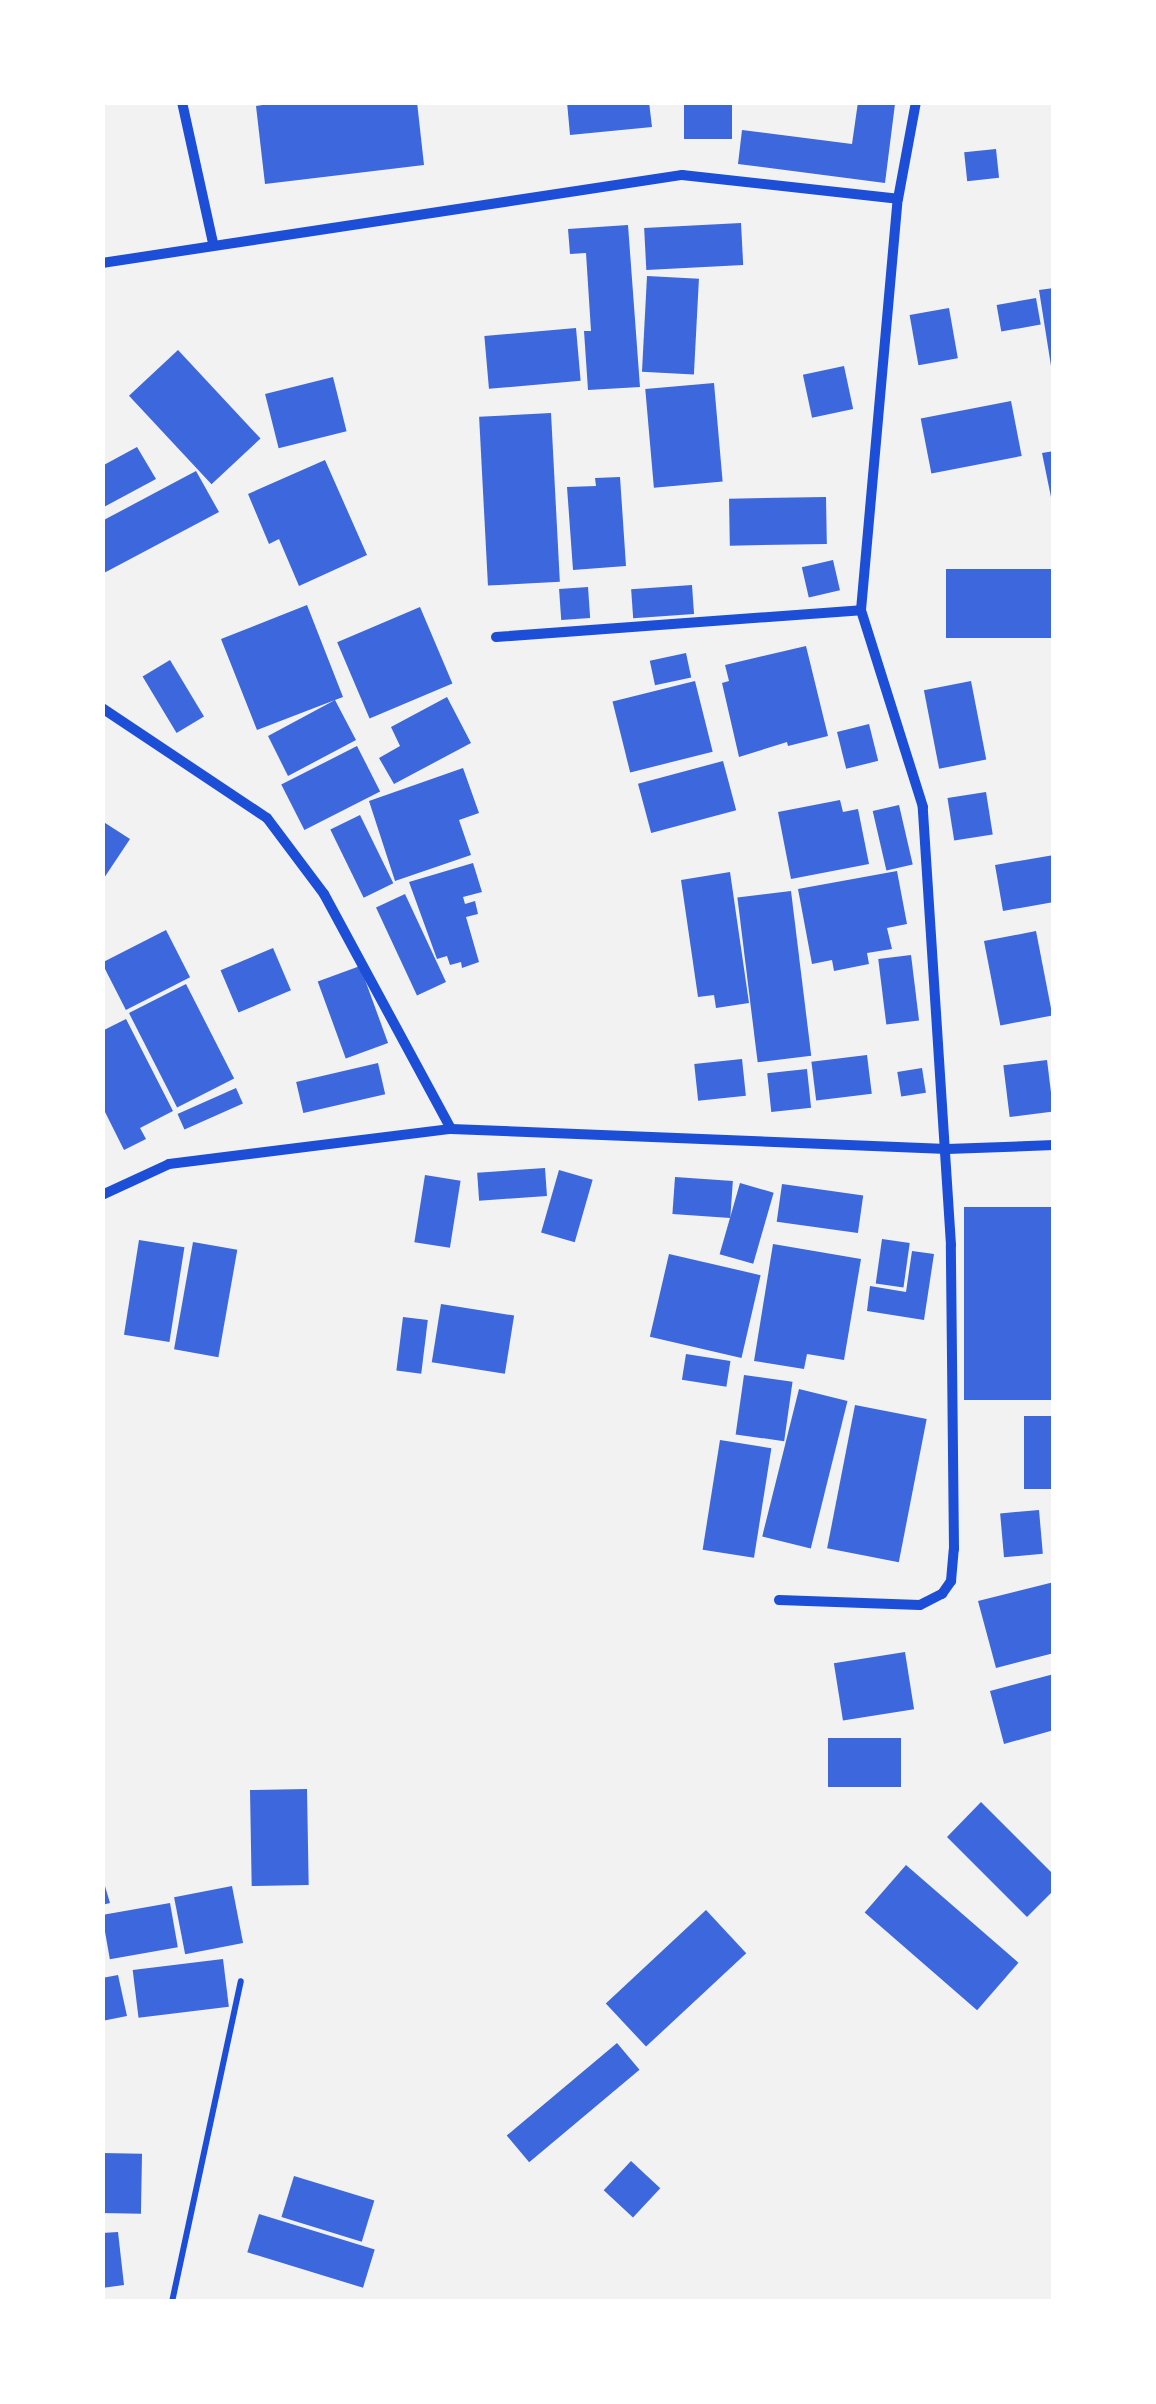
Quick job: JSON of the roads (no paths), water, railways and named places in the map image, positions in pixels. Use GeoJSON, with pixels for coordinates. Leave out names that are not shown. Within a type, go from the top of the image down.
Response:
{"type":"FeatureCollection","features":[{"type":"Feature","properties":{"kind":"street"},"geometry":{"type":"LineString","coordinates":[[182,102],[213,244]]}},
{"type":"Feature","properties":{"kind":"street"},"geometry":{"type":"LineString","coordinates":[[779,1600],[920,1605],[942,1594],[951,1581],[954,1473],[946,1149],[922,807],[861,610],[898,200],[916,102]]}},
{"type":"Feature","properties":{"kind":"street"},"geometry":{"type":"LineString","coordinates":[[102,262],[682,176],[898,200]]}},
{"type":"Feature","properties":{"kind":"street"},"geometry":{"type":"LineString","coordinates":[[496,637],[861,610]]}},
{"type":"Feature","properties":{"kind":"street"},"geometry":{"type":"LineString","coordinates":[[102,708],[267,818],[324,894],[451,1128]]}},
{"type":"Feature","properties":{"kind":"street"},"geometry":{"type":"LineString","coordinates":[[102,1195],[169,1164],[451,1128],[946,1149],[1054,1145]]}}]}
